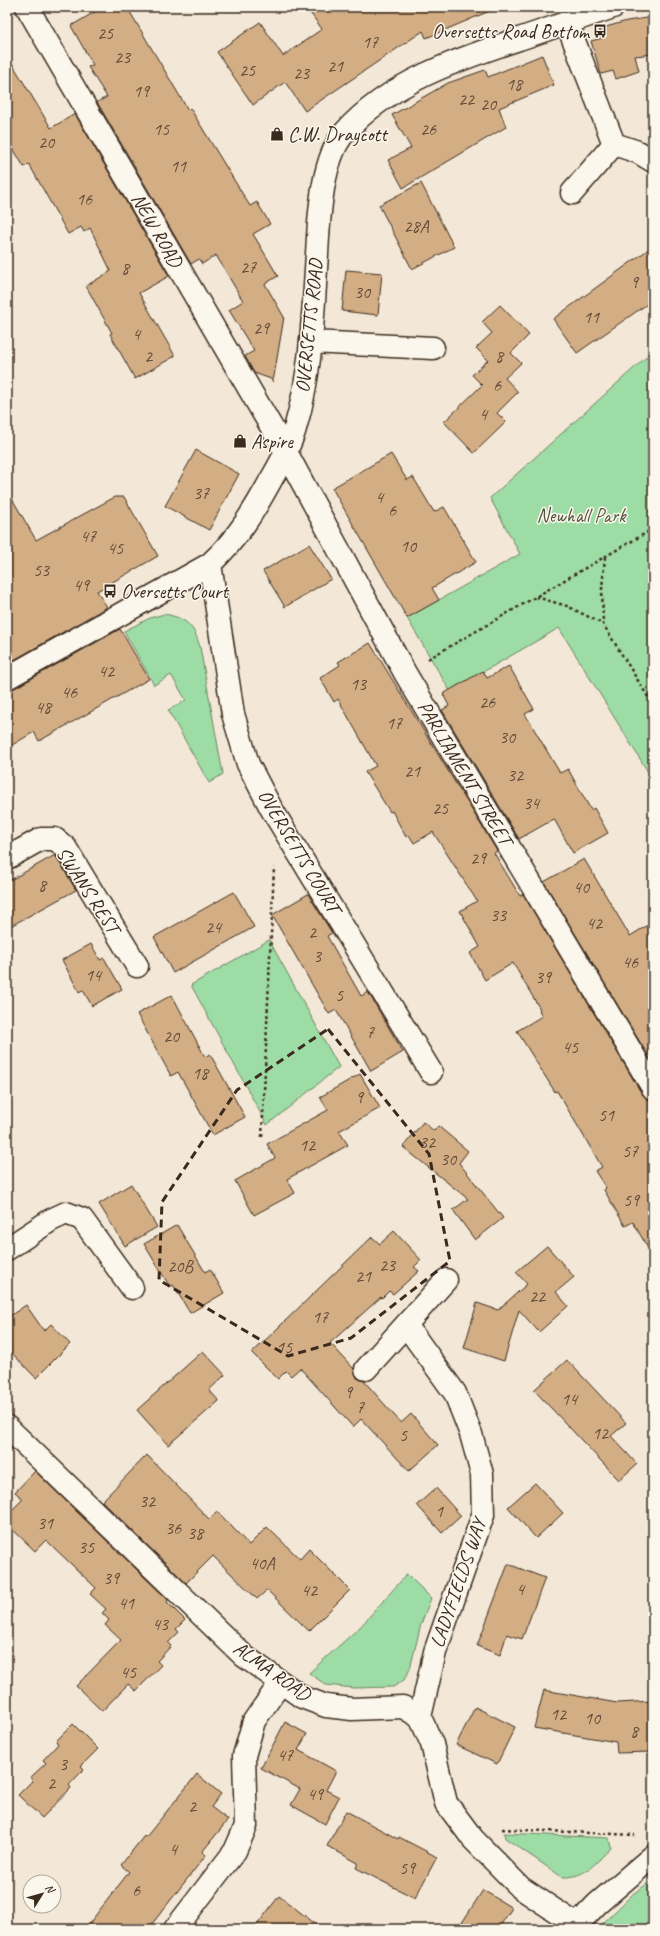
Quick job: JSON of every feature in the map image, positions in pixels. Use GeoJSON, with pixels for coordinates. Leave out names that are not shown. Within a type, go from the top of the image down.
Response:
{"type":"FeatureCollection","features":[{"type":"Feature","properties":{"kind":"street","name":"NEW ROAD"},"geometry":{"type":"LineString","coordinates":[[27,7],[286,452]]}},
{"type":"Feature","properties":{"kind":"street","name":"OVERSETTS ROAD"},"geometry":{"type":"LineString","coordinates":[[7,678],[210,564],[229,546],[248,522],[286,452],[296,425],[311,342],[319,220],[325,175],[343,134],[390,94],[428,72],[466,56],[613,7]]}},
{"type":"Feature","properties":{"kind":"street"},"geometry":{"type":"LineString","coordinates":[[567,23],[614,144]]}},
{"type":"Feature","properties":{"kind":"street"},"geometry":{"type":"LineString","coordinates":[[614,144],[638,152],[653,161]]}},
{"type":"Feature","properties":{"kind":"street"},"geometry":{"type":"LineString","coordinates":[[572,193],[614,144]]}},
{"type":"Feature","properties":{"kind":"street"},"geometry":{"type":"LineString","coordinates":[[311,342],[433,348]]}},
{"type":"Feature","properties":{"kind":"street","name":"PARLIAMENT STREET"},"geometry":{"type":"LineString","coordinates":[[286,452],[405,673],[653,1088]]}},
{"type":"Feature","properties":{"kind":"street","name":"OVERSETTS COURT"},"geometry":{"type":"LineString","coordinates":[[210,564],[233,714],[248,764],[272,808],[431,1072]]}},
{"type":"Feature","properties":{"kind":"street","name":"SWANS REST"},"geometry":{"type":"LineString","coordinates":[[7,854],[8,857],[41,839],[55,839],[65,847],[136,966]]}},
{"type":"Feature","properties":{"kind":"street"},"geometry":{"type":"LineString","coordinates":[[7,1249],[51,1220],[66,1213],[82,1218],[132,1288]]}},
{"type":"Feature","properties":{"kind":"street"},"geometry":{"type":"LineString","coordinates":[[366,1369],[446,1280]]}},
{"type":"Feature","properties":{"kind":"street","name":"LADYFIELDS WAY"},"geometry":{"type":"LineString","coordinates":[[406,1325],[455,1393],[471,1434],[482,1474],[483,1515],[470,1557],[451,1603],[435,1652],[420,1717]]}},
{"type":"Feature","properties":{"kind":"street","name":"ALMA ROAD"},"geometry":{"type":"LineString","coordinates":[[7,1427],[244,1656],[302,1697],[326,1706],[352,1709],[403,1707],[420,1717]]}},
{"type":"Feature","properties":{"kind":"street"},"geometry":{"type":"LineString","coordinates":[[175,1929],[235,1852],[246,1826],[244,1756],[254,1721],[281,1682]]}},
{"type":"Feature","properties":{"kind":"street"},"geometry":{"type":"LineString","coordinates":[[420,1717],[432,1744],[446,1803],[473,1839],[521,1888],[575,1927],[597,1904],[653,1856]]}},
{"type":"Feature","properties":{"kind":"path"},"geometry":{"type":"LineString","coordinates":[[405,673],[653,529]]}},
{"type":"Feature","properties":{"kind":"path"},"geometry":{"type":"LineString","coordinates":[[605,557],[602,588],[603,624],[653,705]]}},
{"type":"Feature","properties":{"kind":"path"},"geometry":{"type":"LineString","coordinates":[[535,597],[567,606],[603,624]]}},
{"type":"Feature","properties":{"kind":"path"},"geometry":{"type":"LineString","coordinates":[[262,1137],[274,865]]}},
{"type":"Feature","properties":{"kind":"path"},"geometry":{"type":"LineString","coordinates":[[465,1828],[637,1835]]}},
{"type":"Feature","properties":{"kind":"highlighted area"},"geometry":{"type":"Polygon","coordinates":[[[328,1029],[429,1154],[450,1261],[351,1338],[288,1356],[159,1280],[162,1202],[237,1090],[328,1029]]]}},
{"type":"Feature","properties":{"kind":"green space","name":"Newhall Park"},"geometry":{"type":"Polygon","coordinates":[[[653,351],[653,780],[559,628],[450,691],[407,618],[520,554],[490,498],[653,351]]]}},
{"type":"Feature","properties":{"kind":"green space"},"geometry":{"type":"Polygon","coordinates":[[[164,614],[178,618],[188,624],[192,628],[200,647],[223,774],[209,783],[168,710],[186,700],[171,675],[154,685],[124,631],[150,618],[164,614]]]}},
{"type":"Feature","properties":{"kind":"green space"},"geometry":{"type":"Polygon","coordinates":[[[269,940],[339,1067],[267,1125],[191,985],[269,940]]]}},
{"type":"Feature","properties":{"kind":"green space"},"geometry":{"type":"Polygon","coordinates":[[[407,1574],[431,1598],[421,1624],[410,1669],[404,1680],[393,1687],[353,1688],[326,1685],[309,1673],[361,1626],[407,1574]]]}},
{"type":"Feature","properties":{"kind":"green space"},"geometry":{"type":"Polygon","coordinates":[[[504,1833],[609,1838],[611,1848],[595,1864],[584,1872],[570,1877],[562,1877],[505,1838],[504,1833]]]}},
{"type":"Feature","properties":{"kind":"green space"},"geometry":{"type":"Polygon","coordinates":[[[653,1880],[653,1920],[641,1929],[597,1929],[634,1893],[653,1880]]]}},
{"type":"Feature","properties":{"kind":"building"},"geometry":{"type":"Polygon","coordinates":[[[103,7],[127,7],[188,110],[190,108],[250,206],[257,202],[270,224],[253,234],[278,276],[265,284],[284,317],[273,382],[271,379],[254,373],[245,356],[254,351],[229,310],[243,301],[216,255],[202,264],[199,259],[191,264],[97,102],[107,97],[88,67],[93,65],[71,26],[103,7]]]}},
{"type":"Feature","properties":{"kind":"building"},"geometry":{"type":"Polygon","coordinates":[[[306,7],[499,7],[426,38],[423,31],[305,111],[285,82],[253,105],[217,52],[260,22],[283,56],[322,29],[306,7]]]}},
{"type":"Feature","properties":{"kind":"building"},"geometry":{"type":"Polygon","coordinates":[[[653,17],[653,54],[635,56],[639,71],[616,79],[613,71],[601,74],[591,41],[602,38],[599,29],[627,21],[653,17]]]}},
{"type":"Feature","properties":{"kind":"building"},"geometry":{"type":"Polygon","coordinates":[[[7,55],[51,128],[75,114],[169,276],[139,293],[175,356],[135,379],[86,286],[111,271],[90,228],[84,232],[81,227],[68,234],[29,164],[24,167],[7,138],[7,55]]]}},
{"type":"Feature","properties":{"kind":"building"},"geometry":{"type":"Polygon","coordinates":[[[542,55],[554,85],[499,108],[506,127],[403,188],[388,160],[411,148],[392,115],[448,83],[485,70],[488,77],[542,55]]]}},
{"type":"Feature","properties":{"kind":"building"},"geometry":{"type":"Polygon","coordinates":[[[421,183],[454,247],[412,269],[379,205],[421,183]]]}},
{"type":"Feature","properties":{"kind":"building"},"geometry":{"type":"Polygon","coordinates":[[[653,246],[653,300],[577,353],[553,319],[653,246]]]}},
{"type":"Feature","properties":{"kind":"building"},"geometry":{"type":"Polygon","coordinates":[[[346,270],[382,273],[378,315],[342,311],[346,270]]]}},
{"type":"Feature","properties":{"kind":"building"},"geometry":{"type":"Polygon","coordinates":[[[500,305],[529,335],[511,353],[521,363],[505,378],[518,392],[497,413],[506,422],[474,453],[444,422],[482,385],[472,375],[488,360],[476,348],[492,333],[482,322],[500,305]]]}},
{"type":"Feature","properties":{"kind":"building"},"geometry":{"type":"Polygon","coordinates":[[[196,450],[239,474],[209,530],[165,506],[196,450]]]}},
{"type":"Feature","properties":{"kind":"building"},"geometry":{"type":"Polygon","coordinates":[[[391,454],[407,480],[413,477],[434,512],[444,507],[476,562],[432,588],[439,600],[407,618],[332,488],[391,454]]]}},
{"type":"Feature","properties":{"kind":"building"},"geometry":{"type":"Polygon","coordinates":[[[7,490],[36,540],[115,497],[124,497],[158,556],[97,591],[107,607],[7,664],[7,490]]]}},
{"type":"Feature","properties":{"kind":"building"},"geometry":{"type":"Polygon","coordinates":[[[309,544],[331,579],[285,607],[263,571],[309,544]]]}},
{"type":"Feature","properties":{"kind":"building"},"geometry":{"type":"Polygon","coordinates":[[[120,629],[149,679],[39,741],[34,732],[7,748],[7,690],[13,689],[120,629]]]}},
{"type":"Feature","properties":{"kind":"building"},"geometry":{"type":"Polygon","coordinates":[[[370,643],[497,851],[494,853],[520,896],[523,894],[642,1094],[647,1099],[653,1100],[653,1257],[633,1222],[625,1226],[604,1190],[606,1188],[595,1171],[602,1167],[557,1091],[555,1092],[517,1031],[542,1016],[539,1010],[540,1009],[513,963],[485,980],[470,953],[480,947],[460,911],[477,901],[433,832],[414,843],[409,835],[406,837],[392,811],[390,812],[365,772],[376,766],[338,699],[334,702],[320,678],[340,665],[338,662],[370,643]]]}},
{"type":"Feature","properties":{"kind":"building"},"geometry":{"type":"Polygon","coordinates":[[[509,666],[534,709],[525,714],[560,773],[568,769],[591,810],[594,808],[608,833],[573,853],[554,819],[519,839],[442,710],[449,706],[443,694],[483,671],[487,678],[509,666]]]}},
{"type":"Feature","properties":{"kind":"building"},"geometry":{"type":"Polygon","coordinates":[[[55,855],[76,890],[7,928],[7,882],[55,855]]]}},
{"type":"Feature","properties":{"kind":"building"},"geometry":{"type":"Polygon","coordinates":[[[584,859],[630,936],[653,922],[653,1064],[544,882],[584,859]]]}},
{"type":"Feature","properties":{"kind":"building"},"geometry":{"type":"Polygon","coordinates":[[[234,892],[254,927],[173,973],[154,937],[234,892]]]}},
{"type":"Feature","properties":{"kind":"building"},"geometry":{"type":"Polygon","coordinates":[[[308,894],[332,933],[327,936],[361,996],[368,992],[403,1052],[371,1071],[336,1010],[329,1014],[272,915],[308,894]]]}},
{"type":"Feature","properties":{"kind":"building"},"geometry":{"type":"Polygon","coordinates":[[[91,944],[100,960],[104,958],[122,989],[92,1006],[83,990],[79,992],[62,960],[91,944]]]}},
{"type":"Feature","properties":{"kind":"building"},"geometry":{"type":"Polygon","coordinates":[[[172,995],[205,1057],[210,1054],[245,1117],[213,1135],[178,1072],[171,1076],[137,1014],[172,995]]]}},
{"type":"Feature","properties":{"kind":"building"},"geometry":{"type":"Polygon","coordinates":[[[360,1074],[380,1108],[339,1131],[348,1145],[287,1179],[295,1193],[254,1215],[235,1181],[275,1158],[267,1144],[328,1110],[320,1097],[360,1074]]]}},
{"type":"Feature","properties":{"kind":"building"},"geometry":{"type":"Polygon","coordinates":[[[423,1122],[434,1131],[438,1126],[468,1151],[459,1163],[503,1218],[475,1240],[453,1210],[468,1199],[403,1147],[423,1122]]]}},
{"type":"Feature","properties":{"kind":"building"},"geometry":{"type":"Polygon","coordinates":[[[131,1184],[157,1227],[125,1246],[99,1204],[131,1184]]]}},
{"type":"Feature","properties":{"kind":"building"},"geometry":{"type":"Polygon","coordinates":[[[177,1225],[205,1272],[210,1269],[224,1293],[190,1313],[173,1285],[170,1287],[144,1244],[177,1225]]]}},
{"type":"Feature","properties":{"kind":"building"},"geometry":{"type":"Polygon","coordinates":[[[394,1231],[421,1260],[414,1267],[419,1271],[393,1294],[389,1291],[382,1298],[381,1297],[330,1343],[354,1369],[357,1378],[364,1381],[401,1423],[411,1414],[438,1445],[409,1471],[361,1419],[353,1427],[300,1368],[291,1376],[286,1371],[278,1379],[252,1353],[372,1237],[380,1244],[394,1231]]]}},
{"type":"Feature","properties":{"kind":"building"},"geometry":{"type":"Polygon","coordinates":[[[547,1246],[574,1277],[556,1292],[568,1306],[539,1332],[519,1310],[504,1361],[464,1348],[477,1303],[498,1310],[527,1284],[516,1272],[547,1246]]]}},
{"type":"Feature","properties":{"kind":"building"},"geometry":{"type":"Polygon","coordinates":[[[26,1305],[44,1331],[51,1324],[70,1344],[36,1378],[7,1348],[7,1318],[26,1305]]]}},
{"type":"Feature","properties":{"kind":"building"},"geometry":{"type":"Polygon","coordinates":[[[203,1351],[225,1375],[209,1390],[219,1401],[168,1445],[137,1410],[203,1351]]]}},
{"type":"Feature","properties":{"kind":"building"},"geometry":{"type":"Polygon","coordinates":[[[567,1360],[626,1423],[611,1436],[637,1464],[619,1480],[534,1390],[567,1360]]]}},
{"type":"Feature","properties":{"kind":"building"},"geometry":{"type":"Polygon","coordinates":[[[147,1455],[209,1519],[217,1511],[249,1545],[267,1527],[300,1559],[309,1549],[350,1590],[309,1631],[267,1590],[257,1599],[213,1556],[186,1583],[102,1501],[147,1455]]]}},
{"type":"Feature","properties":{"kind":"building"},"geometry":{"type":"Polygon","coordinates":[[[35,1471],[168,1600],[167,1602],[185,1620],[176,1629],[179,1632],[168,1643],[171,1646],[157,1661],[161,1665],[136,1691],[128,1684],[102,1711],[76,1686],[121,1640],[105,1625],[109,1620],[102,1613],[106,1609],[90,1594],[96,1588],[46,1540],[35,1551],[7,1524],[7,1515],[23,1499],[15,1492],[35,1471]]]}},
{"type":"Feature","properties":{"kind":"building"},"geometry":{"type":"Polygon","coordinates":[[[535,1483],[563,1513],[536,1538],[508,1507],[535,1483]]]}},
{"type":"Feature","properties":{"kind":"building"},"geometry":{"type":"Polygon","coordinates":[[[436,1488],[461,1516],[442,1533],[417,1505],[436,1488]]]}},
{"type":"Feature","properties":{"kind":"building"},"geometry":{"type":"Polygon","coordinates":[[[508,1564],[545,1578],[522,1639],[507,1634],[500,1655],[477,1646],[508,1564]]]}},
{"type":"Feature","properties":{"kind":"building"},"geometry":{"type":"Polygon","coordinates":[[[544,1690],[617,1703],[653,1701],[653,1752],[617,1753],[616,1742],[534,1728],[544,1690]]]}},
{"type":"Feature","properties":{"kind":"building"},"geometry":{"type":"Polygon","coordinates":[[[475,1707],[515,1727],[497,1764],[456,1745],[475,1707]]]}},
{"type":"Feature","properties":{"kind":"building"},"geometry":{"type":"Polygon","coordinates":[[[285,1722],[307,1734],[298,1750],[336,1771],[326,1790],[339,1797],[325,1824],[291,1805],[300,1789],[261,1768],[285,1722]]]}},
{"type":"Feature","properties":{"kind":"building"},"geometry":{"type":"Polygon","coordinates":[[[73,1724],[98,1749],[81,1766],[84,1769],[69,1785],[71,1788],[42,1818],[18,1795],[33,1780],[30,1778],[46,1763],[43,1760],[58,1744],[56,1741],[73,1724]]]}},
{"type":"Feature","properties":{"kind":"building"},"geometry":{"type":"Polygon","coordinates":[[[197,1774],[221,1794],[211,1807],[228,1820],[202,1852],[206,1855],[148,1929],[85,1929],[129,1872],[121,1865],[144,1836],[146,1837],[197,1774]]]}},
{"type":"Feature","properties":{"kind":"building"},"geometry":{"type":"Polygon","coordinates":[[[346,1811],[398,1839],[399,1837],[437,1857],[415,1898],[356,1868],[358,1863],[327,1846],[346,1811]]]}},
{"type":"Feature","properties":{"kind":"building"},"geometry":{"type":"Polygon","coordinates":[[[483,1890],[512,1908],[498,1929],[458,1929],[483,1890]]]}},
{"type":"Feature","properties":{"kind":"building"},"geometry":{"type":"Polygon","coordinates":[[[279,1896],[322,1929],[254,1929],[279,1896]]]}},
{"type":"Feature","properties":{"kind":"place","name":"Oversetts Road Bottom"},"geometry":{"type":"Point","coordinates":[600,31]}},
{"type":"Feature","properties":{"kind":"place","name":"C.W. Draycott"},"geometry":{"type":"Point","coordinates":[277,134]}},
{"type":"Feature","properties":{"kind":"place","name":"Aspire"},"geometry":{"type":"Point","coordinates":[240,441]}},
{"type":"Feature","properties":{"kind":"place","name":"Oversetts Court"},"geometry":{"type":"Point","coordinates":[110,591]}}]}
